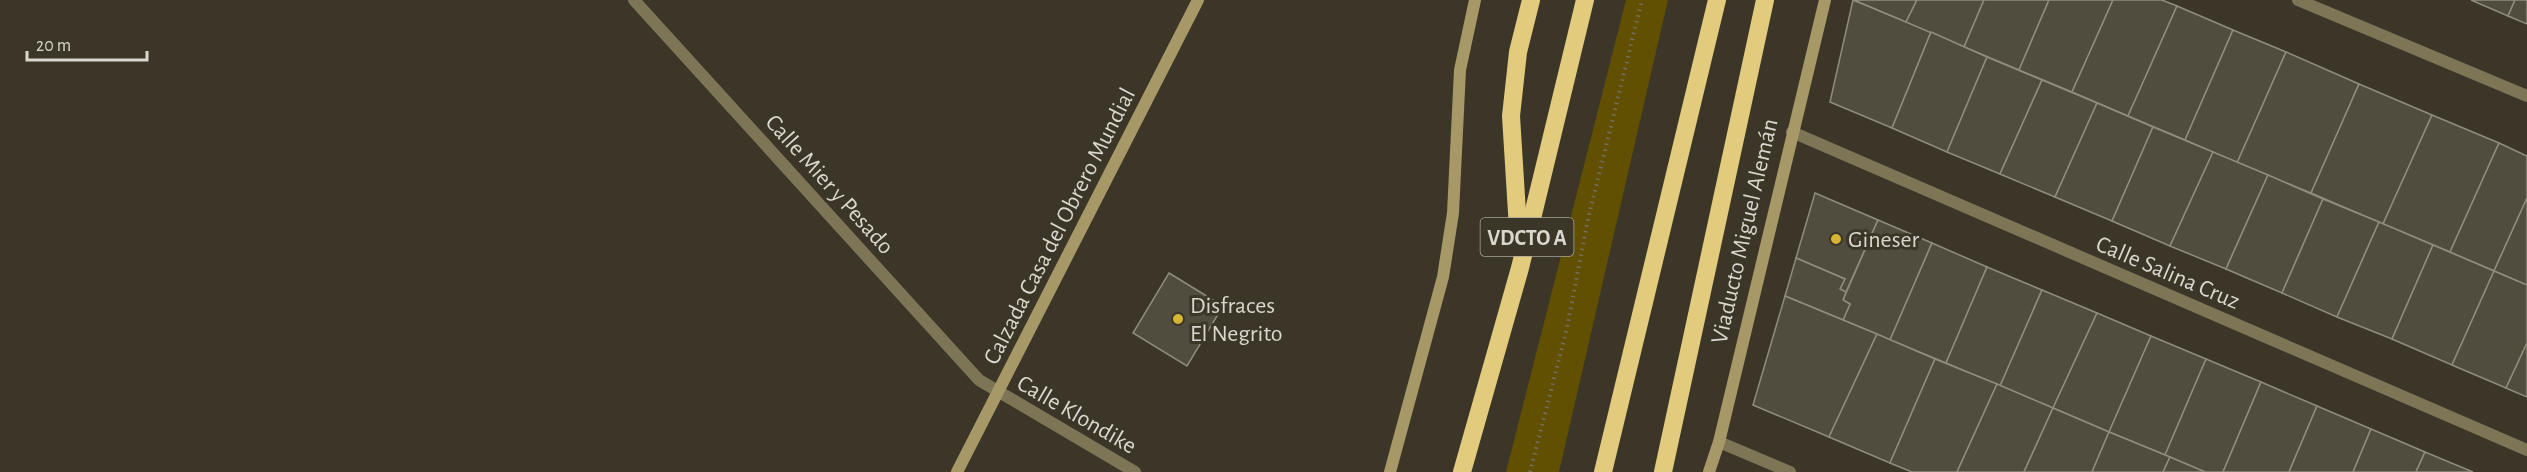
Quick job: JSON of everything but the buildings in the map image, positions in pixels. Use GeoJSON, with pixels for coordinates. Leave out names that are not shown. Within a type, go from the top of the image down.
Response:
{"type":"FeatureCollection","features":[{"type":"Feature","properties":{"kind":"highway"},"geometry":{"type":"LineString","coordinates":[[1520,268],[1511,116],[1518,52],[1531,0]]}},
{"type":"Feature","properties":{"kind":"highway","name":"VDCTO A"},"geometry":{"type":"LineString","coordinates":[[1462,472],[1520,268],[1585,0]]}},
{"type":"Feature","properties":{"kind":"highway"},"geometry":{"type":"LineString","coordinates":[[1603,472],[1717,0]]}},
{"type":"Feature","properties":{"kind":"highway"},"geometry":{"type":"LineString","coordinates":[[1663,472],[1765,0]]}},
{"type":"Feature","properties":{"kind":"main road","name":"Calzada Casa del Obrero Mundial"},"geometry":{"type":"LineString","coordinates":[[957,472],[1198,0]]}},
{"type":"Feature","properties":{"kind":"main road"},"geometry":{"type":"LineString","coordinates":[[1390,472],[1443,277],[1454,213],[1460,69],[1475,0]]}},
{"type":"Feature","properties":{"kind":"main road","name":"Viaducto Miguel Alemán"},"geometry":{"type":"LineString","coordinates":[[1709,472],[1719,442],[1825,0]]}},
{"type":"Feature","properties":{"kind":"street","name":"Calle Mier y Pesado"},"geometry":{"type":"LineString","coordinates":[[634,0],[979,380],[997,392]]}},
{"type":"Feature","properties":{"kind":"street"},"geometry":{"type":"LineString","coordinates":[[2298,0],[2527,96]]}},
{"type":"Feature","properties":{"kind":"street","name":"Calle Salina Cruz"},"geometry":{"type":"LineString","coordinates":[[1792,132],[2527,450]]}},
{"type":"Feature","properties":{"kind":"street","name":"Calle Klondike"},"geometry":{"type":"LineString","coordinates":[[997,392],[1135,472]]}},
{"type":"Feature","properties":{"kind":"street"},"geometry":{"type":"LineString","coordinates":[[1719,442],[1790,472]]}},
{"type":"Feature","properties":{"kind":"path"},"geometry":{"type":"LineString","coordinates":[[1530,472],[1567,327],[1588,219],[1642,0]]}},
{"type":"Feature","properties":{"kind":"shaded area"},"geometry":{"type":"Polygon","coordinates":[[[1626,0],[1668,0],[1559,472],[1506,472],[1626,0]]]}},
{"type":"Feature","properties":{"kind":"place","name":"Gineser"},"geometry":{"type":"Point","coordinates":[1836,239]}},
{"type":"Feature","properties":{"kind":"place","name":"Disfraces El Negrito"},"geometry":{"type":"Point","coordinates":[1178,319]}}]}
